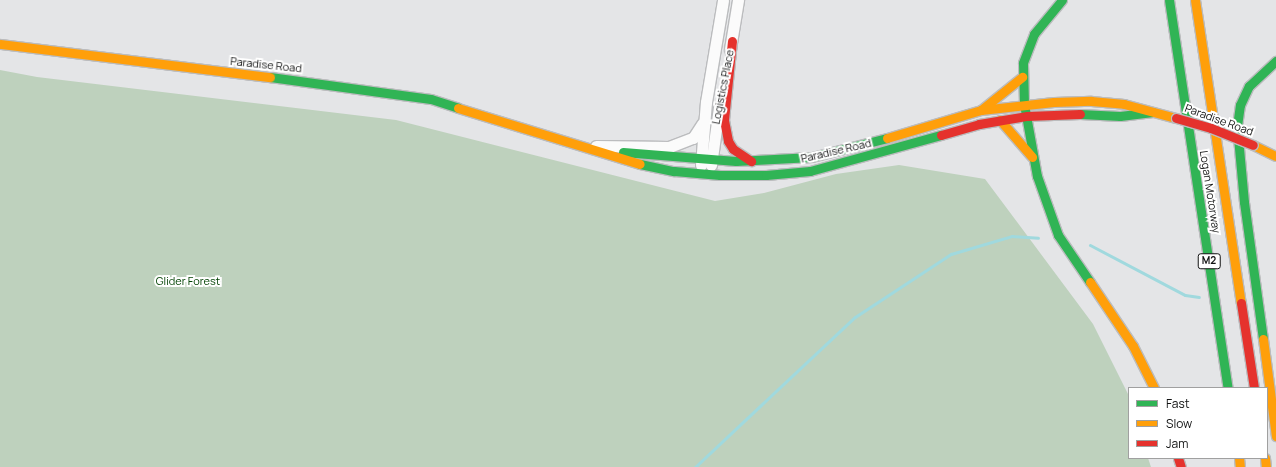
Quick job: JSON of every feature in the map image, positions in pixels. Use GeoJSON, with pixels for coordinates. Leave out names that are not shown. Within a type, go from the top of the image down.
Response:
{"type":"FeatureCollection","features":[{"type":"Feature","properties":{"kind":"main road"},"geometry":{"type":"LineString","coordinates":[[1062,0],[1029,43],[1023,63],[1022,77],[1024,104],[1034,160],[1044,201],[1058,235],[1133,346],[1154,387]]}},
{"type":"Feature","properties":{"kind":"main road","name":"Logan Motorway"},"geometry":{"type":"LineString","coordinates":[[1169,0],[1228,387]]}},
{"type":"Feature","properties":{"kind":"main road","name":"Logan Motorway"},"geometry":{"type":"LineString","coordinates":[[1195,0],[1254,387]]}},
{"type":"Feature","properties":{"kind":"main road"},"geometry":{"type":"LineString","coordinates":[[732,41],[724,120],[728,140],[733,149],[751,161]]}},
{"type":"Feature","properties":{"kind":"main road","name":"Paradise Road"},"geometry":{"type":"LineString","coordinates":[[0,44],[398,93],[438,101],[525,128],[582,149],[627,161],[674,171],[706,174],[766,175],[810,171],[1000,120],[1027,116],[1069,114],[1120,116],[1153,112]]}},
{"type":"Feature","properties":{"kind":"main road"},"geometry":{"type":"LineString","coordinates":[[1276,61],[1248,86],[1240,105],[1237,126],[1244,202],[1276,436]]}},
{"type":"Feature","properties":{"kind":"main road"},"geometry":{"type":"LineString","coordinates":[[981,110],[1022,77]]}},
{"type":"Feature","properties":{"kind":"main road","name":"Paradise Road"},"geometry":{"type":"LineString","coordinates":[[525,128],[596,146],[628,152],[707,160],[751,161],[812,157],[851,149],[981,110],[1024,104],[1096,101],[1140,106],[1153,112],[1211,128],[1276,156]]}},
{"type":"Feature","properties":{"kind":"main road"},"geometry":{"type":"LineString","coordinates":[[1000,120],[1011,130],[1034,160]]}},
{"type":"Feature","properties":{"kind":"street","name":"Logistics Place"},"geometry":{"type":"LineString","coordinates":[[707,160],[704,119],[723,0]]}},
{"type":"Feature","properties":{"kind":"street","name":"Logistics Place"},"geometry":{"type":"LineString","coordinates":[[706,174],[707,160],[732,41],[738,0]]}},
{"type":"Feature","properties":{"kind":"street"},"geometry":{"type":"LineString","coordinates":[[596,146],[669,147],[694,138],[700,131],[704,119]]}},
{"type":"Feature","properties":{"kind":"green space","name":"Glider Forest"},"geometry":{"type":"Polygon","coordinates":[[[0,70],[37,77],[396,120],[715,201],[764,193],[836,174],[899,165],[985,179],[1093,324],[1128,394],[1128,459],[1148,459],[1151,467],[0,467],[0,70]]]}},
{"type":"Feature","properties":{"kind":"waterway"},"geometry":{"type":"LineString","coordinates":[[695,467],[855,317],[951,254],[1012,236],[1038,238]]}},
{"type":"Feature","properties":{"kind":"waterway"},"geometry":{"type":"LineString","coordinates":[[1090,245],[1185,295],[1199,297]]}},
{"type":"Feature","properties":{"kind":"traffic: fast"},"geometry":{"type":"LineString","coordinates":[[1062,0],[1034,34],[1023,63],[1024,104],[1037,176],[1058,235],[1090,282]]}},
{"type":"Feature","properties":{"kind":"traffic: fast"},"geometry":{"type":"LineString","coordinates":[[1169,0],[1228,387]]}},
{"type":"Feature","properties":{"kind":"traffic: fast"},"geometry":{"type":"LineString","coordinates":[[1263,339],[1244,202],[1237,126],[1240,105],[1249,86],[1276,61]]}},
{"type":"Feature","properties":{"kind":"traffic: fast"},"geometry":{"type":"LineString","coordinates":[[270,77],[431,99],[458,108]]}},
{"type":"Feature","properties":{"kind":"traffic: fast"},"geometry":{"type":"LineString","coordinates":[[1080,114],[1120,116],[1153,112]]}},
{"type":"Feature","properties":{"kind":"traffic: fast"},"geometry":{"type":"LineString","coordinates":[[640,164],[674,171],[720,175],[766,175],[810,171],[941,135]]}},
{"type":"Feature","properties":{"kind":"traffic: fast"},"geometry":{"type":"LineString","coordinates":[[623,152],[736,161],[812,157],[887,138]]}},
{"type":"Feature","properties":{"kind":"traffic: slow"},"geometry":{"type":"LineString","coordinates":[[1195,0],[1241,303]]}},
{"type":"Feature","properties":{"kind":"traffic: slow"},"geometry":{"type":"LineString","coordinates":[[0,44],[270,77]]}},
{"type":"Feature","properties":{"kind":"traffic: slow"},"geometry":{"type":"LineString","coordinates":[[981,110],[1022,77]]}},
{"type":"Feature","properties":{"kind":"traffic: slow"},"geometry":{"type":"LineString","coordinates":[[887,138],[981,110],[1054,102],[1091,101],[1124,104],[1176,118]]}},
{"type":"Feature","properties":{"kind":"traffic: slow"},"geometry":{"type":"LineString","coordinates":[[458,108],[640,164]]}},
{"type":"Feature","properties":{"kind":"traffic: slow"},"geometry":{"type":"LineString","coordinates":[[1000,120],[1032,157]]}},
{"type":"Feature","properties":{"kind":"traffic: slow"},"geometry":{"type":"LineString","coordinates":[[1253,145],[1276,156]]}},
{"type":"Feature","properties":{"kind":"traffic: slow"},"geometry":{"type":"LineString","coordinates":[[1090,282],[1133,346],[1154,387]]}},
{"type":"Feature","properties":{"kind":"traffic: slow"},"geometry":{"type":"LineString","coordinates":[[1263,339],[1276,436]]}},
{"type":"Feature","properties":{"kind":"traffic: slow"},"geometry":{"type":"LineString","coordinates":[[1239,459],[1240,467]]}},
{"type":"Feature","properties":{"kind":"traffic: slow"},"geometry":{"type":"LineString","coordinates":[[1265,459],[1266,467]]}},
{"type":"Feature","properties":{"kind":"traffic: jam"},"geometry":{"type":"LineString","coordinates":[[732,41],[724,120],[728,141],[733,149],[751,161]]}},
{"type":"Feature","properties":{"kind":"traffic: jam"},"geometry":{"type":"LineString","coordinates":[[941,135],[979,124],[1027,116],[1080,114]]}},
{"type":"Feature","properties":{"kind":"traffic: jam"},"geometry":{"type":"LineString","coordinates":[[1176,118],[1211,128],[1253,145]]}},
{"type":"Feature","properties":{"kind":"traffic: jam"},"geometry":{"type":"LineString","coordinates":[[1241,303],[1254,387]]}},
{"type":"Feature","properties":{"kind":"traffic: jam"},"geometry":{"type":"LineString","coordinates":[[1178,459],[1181,467]]}}]}
